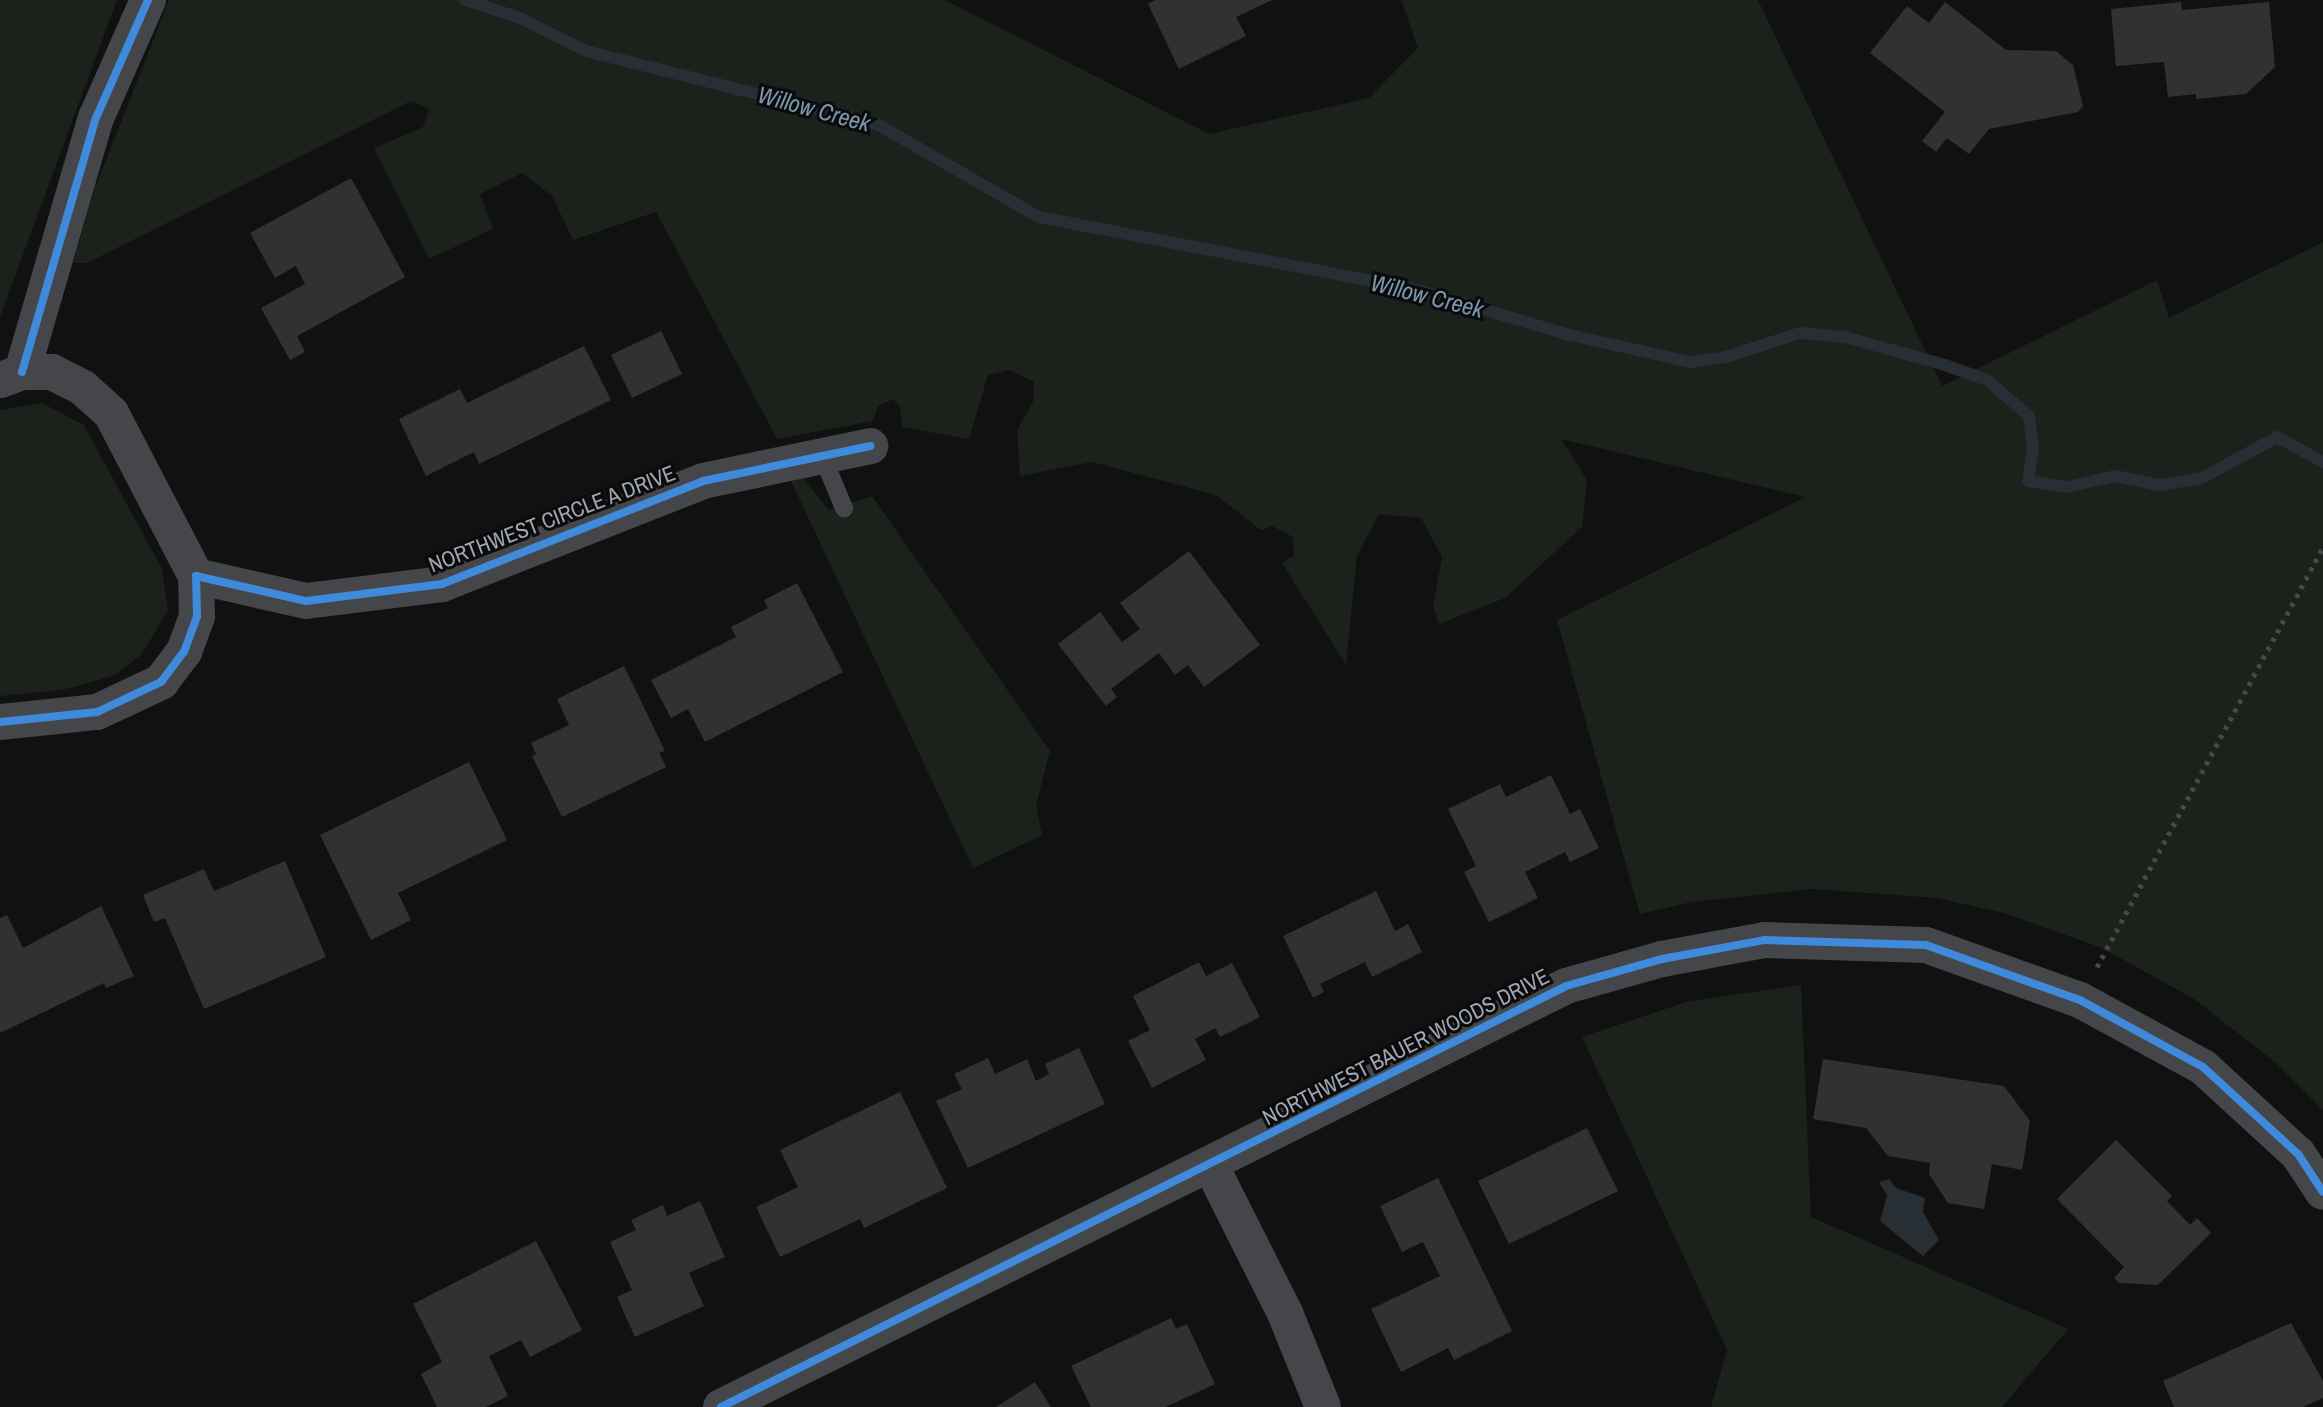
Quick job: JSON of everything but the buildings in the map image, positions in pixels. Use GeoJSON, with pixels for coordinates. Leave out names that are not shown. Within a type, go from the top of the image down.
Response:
{"type":"FeatureCollection","features":[{"type":"Feature","properties":{"kind":"street"},"geometry":{"type":"LineString","coordinates":[[0,722],[97,712],[161,682],[184,652],[197,616],[196,576],[111,413],[83,388],[52,372],[11,376],[96,118],[148,0]]}},
{"type":"Feature","properties":{"kind":"street","name":"NORTHWEST CIRCLE A DRIVE"},"geometry":{"type":"LineString","coordinates":[[196,576],[306,601],[442,584],[703,481],[821,453],[870,446]]}},
{"type":"Feature","properties":{"kind":"street","name":"NORTHWEST BAUER WOODS DRIVE"},"geometry":{"type":"LineString","coordinates":[[721,1407],[1211,1166],[1566,986],[1715,948],[1802,937],[1926,945],[2080,1000],[2203,1067],[2298,1154],[2323,1192]]}},
{"type":"Feature","properties":{"kind":"street"},"geometry":{"type":"LineString","coordinates":[[1211,1166],[1285,1313],[1323,1407]]}},
{"type":"Feature","properties":{"kind":"lane"},"geometry":{"type":"LineString","coordinates":[[821,453],[844,508]]}},
{"type":"Feature","properties":{"kind":"path"},"geometry":{"type":"LineString","coordinates":[[2080,1000],[2323,548]]}},
{"type":"Feature","properties":{"kind":"shaded area"},"geometry":{"type":"Polygon","coordinates":[[[0,0],[117,0],[0,317],[0,0]]]}},
{"type":"Feature","properties":{"kind":"shaded area"},"geometry":{"type":"Polygon","coordinates":[[[169,0],[945,0],[1209,134],[1369,98],[1418,48],[1401,0],[1758,0],[1942,386],[2157,280],[2169,318],[2323,242],[2323,1110],[2276,1063],[2194,999],[2102,948],[2004,913],[1937,898],[1812,889],[1691,902],[1640,914],[1557,620],[1805,497],[1561,439],[1587,480],[1582,527],[1505,598],[1439,624],[1433,606],[1442,557],[1421,518],[1379,514],[1357,556],[1346,665],[1282,563],[1294,555],[1293,537],[1272,526],[1261,530],[1216,495],[1092,462],[1020,476],[1017,430],[1033,402],[1034,382],[1010,370],[988,375],[969,439],[902,427],[900,406],[893,399],[878,406],[873,421],[777,439],[656,212],[573,240],[552,196],[522,173],[480,194],[493,229],[429,259],[374,148],[423,127],[429,109],[411,101],[87,263],[73,263],[94,191],[169,0]]]}},
{"type":"Feature","properties":{"kind":"shaded area"},"geometry":{"type":"Polygon","coordinates":[[[42,403],[84,425],[162,569],[168,611],[141,655],[113,676],[62,690],[0,696],[0,410],[42,403]]]}},
{"type":"Feature","properties":{"kind":"shaded area"},"geometry":{"type":"Polygon","coordinates":[[[801,476],[829,510],[872,496],[1050,751],[1036,805],[1042,835],[973,868],[791,481],[801,476]]]}},
{"type":"Feature","properties":{"kind":"shaded area"},"geometry":{"type":"Polygon","coordinates":[[[1801,985],[1811,1217],[2068,1329],[2002,1407],[1711,1407],[1727,1350],[1582,1037],[1686,1002],[1801,985]]]}},
{"type":"Feature","properties":{"kind":"shaded area"},"geometry":{"type":"Polygon","coordinates":[[[1889,1179],[1896,1188],[1925,1198],[1923,1212],[1939,1240],[1923,1256],[1880,1221],[1887,1195],[1879,1182],[1889,1179]]]}},
{"type":"Feature","properties":{"kind":"waterway","name":"Willow Creek"},"geometry":{"type":"LineString","coordinates":[[465,0],[520,18],[586,51],[877,124],[1039,217],[1418,290],[1570,335],[1691,362],[1726,357],[1800,333],[1845,337],[1945,365],[1987,380],[2029,416],[2033,447],[2028,481],[2067,487],[2115,476],[2160,485],[2202,478],[2277,437],[2323,462]]}},
{"type":"Feature","properties":{"kind":"cycle path"},"geometry":{"type":"LineString","coordinates":[[22,372],[96,118],[148,0]]}},
{"type":"Feature","properties":{"kind":"cycle path"},"geometry":{"type":"LineString","coordinates":[[0,722],[97,712],[161,682],[184,652],[197,616],[196,576],[306,601],[442,584],[703,481],[870,446]]}},
{"type":"Feature","properties":{"kind":"cycle path"},"geometry":{"type":"LineString","coordinates":[[721,1407],[1566,986],[1662,959],[1765,940],[1926,945],[2080,1000],[2203,1067],[2298,1154],[2323,1192]]}}]}
